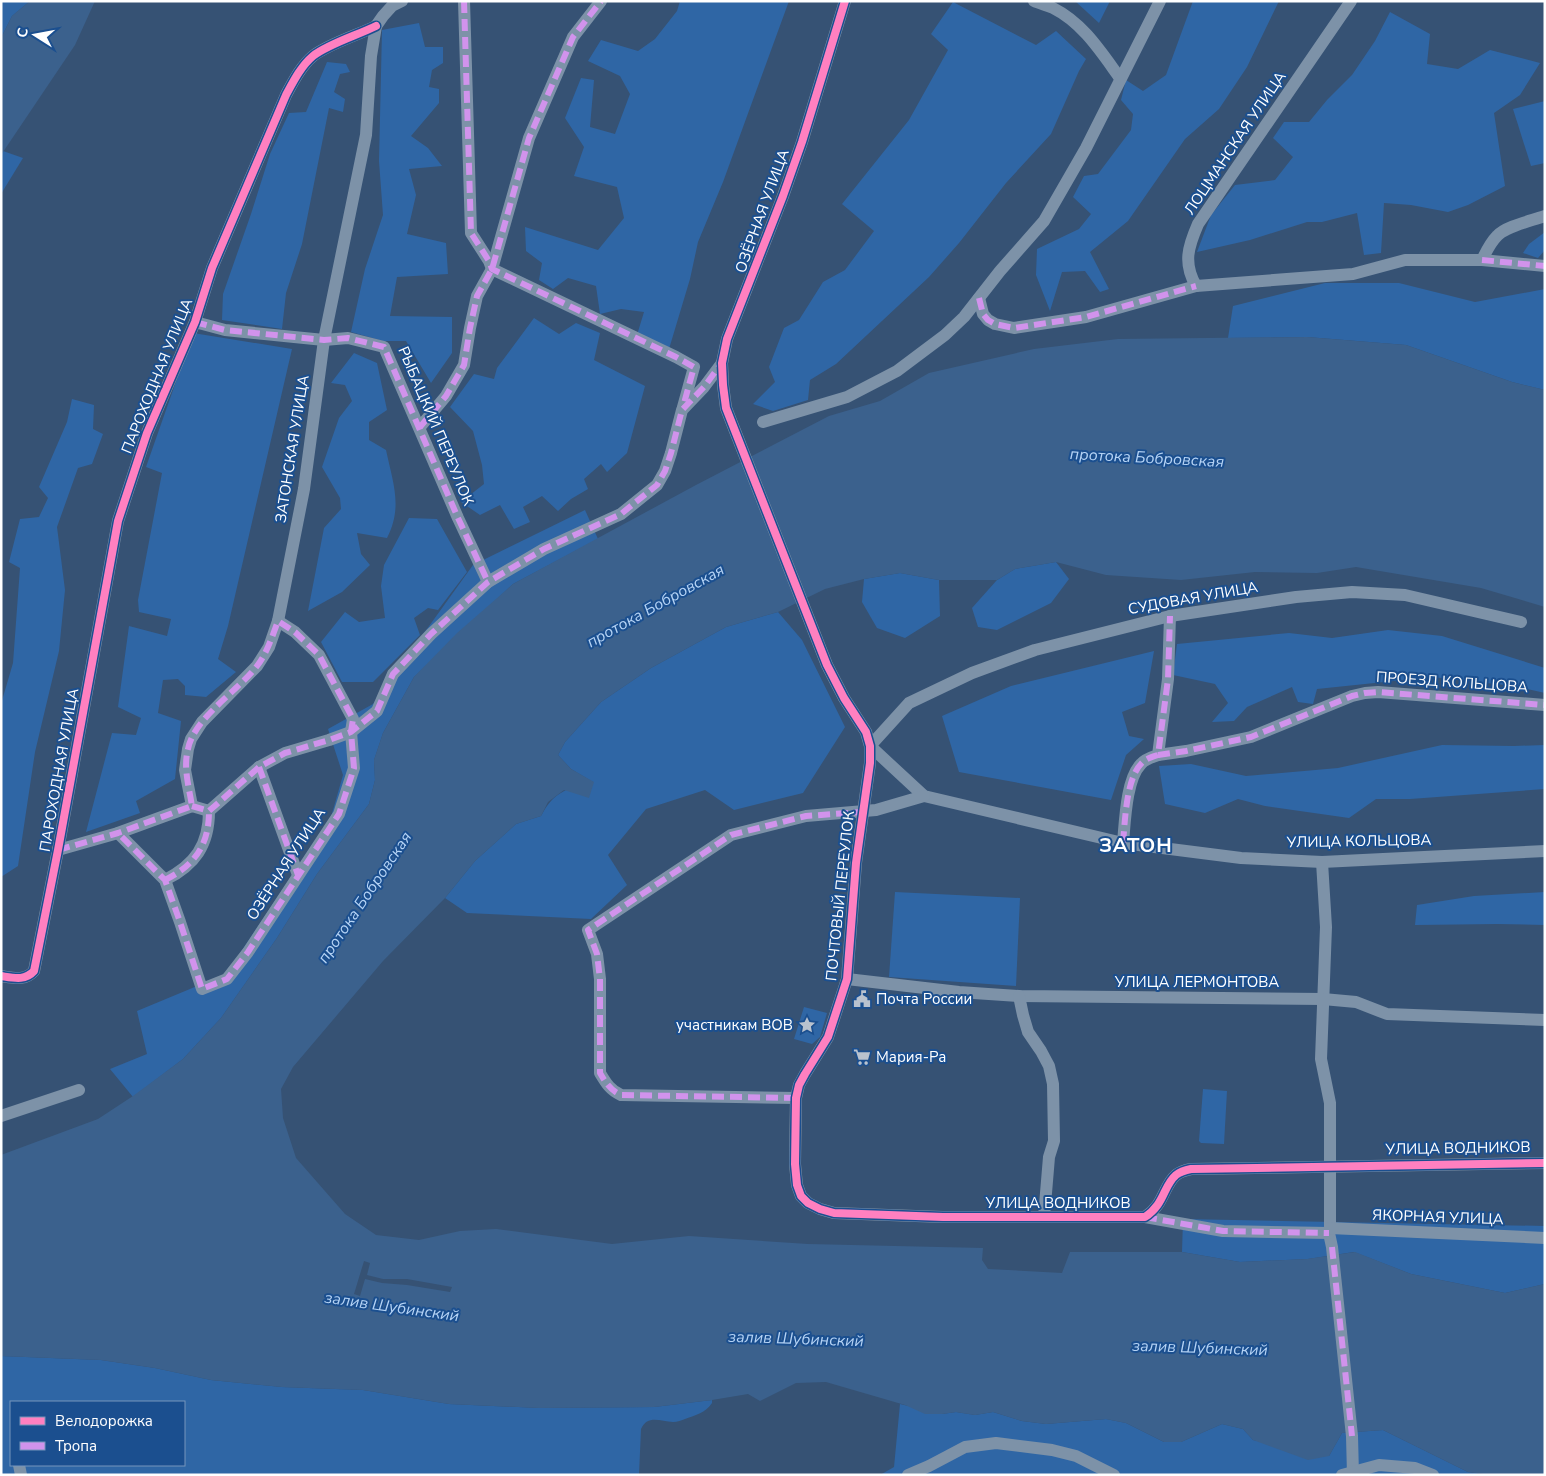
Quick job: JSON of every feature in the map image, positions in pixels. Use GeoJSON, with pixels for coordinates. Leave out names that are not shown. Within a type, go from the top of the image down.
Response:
{"type":"FeatureCollection","features":[{"type":"Feature","properties":{"kind":"street","name":"ЗАТОНСКАЯ УЛИЦА"},"geometry":{"type":"LineString","coordinates":[[192,806],[186,770],[190,740],[202,722],[257,666],[268,647],[278,621],[304,489],[324,340],[366,135],[371,56],[376,26],[392,6],[402,1]]}},
{"type":"Feature","properties":{"kind":"street"},"geometry":{"type":"LineString","coordinates":[[464,1],[471,233],[492,269],[667,352],[694,367],[682,410]]}},
{"type":"Feature","properties":{"kind":"street"},"geometry":{"type":"LineString","coordinates":[[420,427],[446,396],[464,365],[477,296],[492,269],[529,138],[573,37],[601,1]]}},
{"type":"Feature","properties":{"kind":"street","name":"ОЗЁРНАЯ УЛИЦА"},"geometry":{"type":"LineString","coordinates":[[845,1],[786,187],[728,339],[722,362],[726,408],[827,665],[844,698],[866,732],[870,746]]}},
{"type":"Feature","properties":{"kind":"street"},"geometry":{"type":"LineString","coordinates":[[1034,1],[1052,8],[1070,19],[1088,35],[1120,78]]}},
{"type":"Feature","properties":{"kind":"street"},"geometry":{"type":"LineString","coordinates":[[762,422],[847,397],[897,371],[945,335],[964,317],[1044,221],[1086,148],[1160,1]]}},
{"type":"Feature","properties":{"kind":"street","name":"ЛОЦМАНСКАЯ УЛИЦА"},"geometry":{"type":"LineString","coordinates":[[1196,286],[1191,277],[1188,260],[1189,245],[1198,224],[1351,1]]}},
{"type":"Feature","properties":{"kind":"street","name":"ПАРОХОДНАЯ УЛИЦА"},"geometry":{"type":"LineString","coordinates":[[1,976],[25,978],[34,971],[118,521],[147,433],[196,322],[212,268],[286,95],[298,75],[312,57],[376,26]]}},
{"type":"Feature","properties":{"kind":"street"},"geometry":{"type":"LineString","coordinates":[[1482,260],[1498,235],[1510,228],[1545,216]]}},
{"type":"Feature","properties":{"kind":"street"},"geometry":{"type":"LineString","coordinates":[[979,298],[983,314],[988,320],[995,324],[1014,328],[1086,317],[1196,286],[1353,274],[1405,260],[1482,260],[1545,266]]}},
{"type":"Feature","properties":{"kind":"street","name":"РЫБАЦКИЙ ПЕРЕУЛОК"},"geometry":{"type":"LineString","coordinates":[[196,322],[225,330],[324,340],[348,338],[384,347],[458,518],[488,582]]}},
{"type":"Feature","properties":{"kind":"street","name":"ОЗЁРНАЯ УЛИЦА"},"geometry":{"type":"LineString","coordinates":[[209,811],[259,767],[285,753],[351,732],[377,711],[393,674],[431,634],[488,582],[544,548],[621,514],[657,485],[668,462],[682,410],[704,387],[722,362]]}},
{"type":"Feature","properties":{"kind":"street","name":"СУДОВАЯ УЛИЦА"},"geometry":{"type":"LineString","coordinates":[[870,746],[909,703],[972,673],[1035,650],[1170,616],[1296,597],[1352,592],[1404,595],[1521,622]]}},
{"type":"Feature","properties":{"kind":"street"},"geometry":{"type":"LineString","coordinates":[[1158,755],[1168,679],[1170,616]]}},
{"type":"Feature","properties":{"kind":"street","name":"ОЗЁРНАЯ УЛИЦА"},"geometry":{"type":"LineString","coordinates":[[165,880],[202,989],[227,980],[248,952],[339,814],[354,768],[351,732],[353,719],[319,655],[295,632],[278,621]]}},
{"type":"Feature","properties":{"kind":"street","name":"ПРОЕЗД КОЛЬЦОВА"},"geometry":{"type":"LineString","coordinates":[[1123,843],[1128,796],[1133,778],[1139,765],[1151,757],[1251,736],[1365,692],[1545,705]]}},
{"type":"Feature","properties":{"kind":"street","name":"УЛИЦА КОЛЬЦОВА"},"geometry":{"type":"LineString","coordinates":[[870,746],[924,796],[1123,843],[1241,858],[1322,862],[1545,850]]}},
{"type":"Feature","properties":{"kind":"street","name":"ПОЧТОВЫЙ ПЕРЕУЛОК"},"geometry":{"type":"LineString","coordinates":[[796,1098],[802,1080],[828,1037],[847,979],[856,863],[870,763],[870,746]]}},
{"type":"Feature","properties":{"kind":"street"},"geometry":{"type":"LineString","coordinates":[[259,767],[298,875]]}},
{"type":"Feature","properties":{"kind":"street"},"geometry":{"type":"LineString","coordinates":[[796,1098],[621,1096],[613,1092],[600,1073],[600,978],[597,954],[588,930],[731,835],[806,816],[876,810],[924,796]]}},
{"type":"Feature","properties":{"kind":"street"},"geometry":{"type":"LineString","coordinates":[[58,850],[118,833],[192,806],[209,811],[208,830],[200,851],[180,872],[165,880],[118,833]]}},
{"type":"Feature","properties":{"kind":"street"},"geometry":{"type":"LineString","coordinates":[[1322,862],[1326,927],[1321,1059],[1330,1103],[1329,1231],[1352,1436],[1350,1474],[1379,1465],[1396,1465],[1415,1468],[1433,1475]]}},
{"type":"Feature","properties":{"kind":"street","name":"УЛИЦА ЛЕРМОНТОВА"},"geometry":{"type":"LineString","coordinates":[[847,979],[959,992],[1019,996],[1323,999],[1356,1002],[1387,1014],[1545,1020]]}},
{"type":"Feature","properties":{"kind":"street"},"geometry":{"type":"LineString","coordinates":[[1019,996],[1028,1032],[1049,1066],[1053,1084],[1054,1141],[1049,1157],[1044,1217]]}},
{"type":"Feature","properties":{"kind":"street"},"geometry":{"type":"LineString","coordinates":[[1,1116],[79,1090]]}},
{"type":"Feature","properties":{"kind":"street","name":"УЛИЦА ВОДНИКОВ"},"geometry":{"type":"LineString","coordinates":[[796,1098],[795,1164],[797,1185],[801,1196],[808,1203],[834,1213],[924,1216],[1145,1217],[1154,1212],[1159,1205],[1172,1179],[1181,1172],[1191,1169],[1545,1163]]}},
{"type":"Feature","properties":{"kind":"street","name":"ЯКОРНАЯ УЛИЦА"},"geometry":{"type":"LineString","coordinates":[[1145,1217],[1223,1231],[1329,1231],[1545,1238]]}},
{"type":"Feature","properties":{"kind":"street"},"geometry":{"type":"LineString","coordinates":[[908,1475],[965,1447],[996,1443],[1052,1450],[1076,1456],[1114,1475]]}},
{"type":"Feature","properties":{"kind":"shaded area"},"geometry":{"type":"Polygon","coordinates":[[[1,1],[30,1],[12,16],[1,38],[1,1]]]}},
{"type":"Feature","properties":{"kind":"shaded area"},"geometry":{"type":"Polygon","coordinates":[[[680,1],[789,1],[723,182],[698,242],[690,279],[669,349],[637,335],[644,312],[621,309],[600,314],[596,286],[568,278],[553,289],[539,280],[542,263],[526,251],[525,227],[598,250],[624,218],[617,187],[574,176],[584,147],[565,118],[581,78],[594,80],[590,127],[615,134],[630,94],[620,76],[588,61],[601,40],[638,51],[655,39],[677,11],[680,1]]]}},
{"type":"Feature","properties":{"kind":"shaded area"},"geometry":{"type":"Polygon","coordinates":[[[1075,1],[1110,1],[1099,23],[1075,1]]]}},
{"type":"Feature","properties":{"kind":"shaded area"},"geometry":{"type":"Polygon","coordinates":[[[1193,1],[1279,1],[1247,67],[1219,109],[1185,139],[1128,221],[1090,252],[1109,289],[1100,292],[1085,271],[1062,272],[1050,311],[1036,275],[1037,249],[1079,229],[1091,214],[1073,197],[1084,176],[1098,174],[1131,130],[1133,114],[1121,100],[1126,80],[1143,91],[1166,75],[1193,1]]]}},
{"type":"Feature","properties":{"kind":"shaded area"},"geometry":{"type":"Polygon","coordinates":[[[953,2],[1036,45],[1056,31],[1086,59],[1051,134],[1006,183],[959,243],[929,277],[836,364],[810,380],[808,400],[773,411],[753,404],[775,382],[769,367],[784,328],[799,320],[823,282],[845,270],[874,231],[842,204],[909,120],[948,50],[931,34],[953,2]]]}},
{"type":"Feature","properties":{"kind":"shaded area"},"geometry":{"type":"Polygon","coordinates":[[[1390,12],[1430,34],[1427,64],[1458,69],[1490,50],[1540,63],[1520,95],[1494,113],[1505,186],[1468,205],[1448,212],[1411,205],[1384,203],[1381,253],[1364,255],[1357,213],[1322,222],[1307,222],[1250,240],[1197,252],[1211,215],[1235,185],[1275,180],[1293,157],[1273,138],[1284,122],[1309,122],[1327,100],[1352,75],[1375,41],[1390,12]]]}},
{"type":"Feature","properties":{"kind":"shaded area"},"geometry":{"type":"Polygon","coordinates":[[[419,23],[425,47],[443,47],[443,63],[432,70],[429,87],[439,89],[439,103],[411,136],[428,148],[442,166],[409,169],[416,195],[407,234],[446,243],[448,274],[397,277],[390,316],[452,317],[452,353],[431,383],[406,341],[383,341],[351,332],[365,269],[383,215],[379,161],[382,30],[419,23]]]}},
{"type":"Feature","properties":{"kind":"shaded area"},"geometry":{"type":"Polygon","coordinates":[[[327,62],[346,64],[350,72],[340,74],[334,92],[345,99],[343,112],[329,108],[302,244],[286,293],[282,329],[222,320],[223,294],[270,154],[289,113],[306,112],[327,62]]]}},
{"type":"Feature","properties":{"kind":"shaded area"},"geometry":{"type":"Polygon","coordinates":[[[1545,101],[1545,163],[1531,166],[1513,109],[1545,101]]]}},
{"type":"Feature","properties":{"kind":"shaded area"},"geometry":{"type":"Polygon","coordinates":[[[3,151],[23,158],[1,194],[1,155],[3,151]]]}},
{"type":"Feature","properties":{"kind":"shaded area"},"geometry":{"type":"Polygon","coordinates":[[[1545,232],[1545,250],[1538,258],[1523,253],[1529,244],[1545,232]]]}},
{"type":"Feature","properties":{"kind":"shaded area"},"geometry":{"type":"Polygon","coordinates":[[[1325,283],[1399,283],[1475,302],[1545,289],[1545,390],[1512,382],[1406,345],[1307,337],[1228,338],[1233,306],[1325,283]]]}},
{"type":"Feature","properties":{"kind":"shaded area"},"geometry":{"type":"Polygon","coordinates":[[[534,318],[559,334],[576,323],[600,333],[594,360],[645,386],[627,453],[607,472],[601,464],[584,479],[588,489],[571,499],[558,511],[542,496],[523,507],[530,522],[514,529],[500,505],[480,515],[461,502],[484,484],[482,465],[473,431],[450,407],[474,374],[494,379],[497,368],[534,318]]]}},
{"type":"Feature","properties":{"kind":"shaded area"},"geometry":{"type":"Polygon","coordinates":[[[193,333],[292,349],[228,626],[218,659],[236,672],[206,697],[185,695],[185,686],[178,679],[163,680],[158,713],[181,721],[175,779],[136,801],[140,813],[86,832],[112,733],[136,735],[141,718],[118,707],[129,626],[167,636],[171,619],[139,612],[138,600],[162,473],[146,467],[193,333]]]}},
{"type":"Feature","properties":{"kind":"shaded area"},"geometry":{"type":"Polygon","coordinates":[[[354,353],[377,363],[387,410],[369,422],[369,440],[386,450],[394,484],[395,516],[387,538],[357,533],[361,554],[370,565],[342,592],[308,611],[324,528],[341,509],[340,498],[322,467],[339,418],[352,401],[345,385],[331,383],[354,353]]]}},
{"type":"Feature","properties":{"kind":"shaded area"},"geometry":{"type":"Polygon","coordinates":[[[72,399],[94,405],[93,429],[103,434],[92,464],[78,468],[57,527],[65,590],[59,651],[35,752],[18,866],[1,877],[1,704],[13,663],[20,568],[9,562],[20,519],[39,517],[48,498],[39,487],[67,422],[72,399]]]}},
{"type":"Feature","properties":{"kind":"shaded area"},"geometry":{"type":"Polygon","coordinates":[[[585,510],[598,539],[513,584],[414,677],[383,733],[374,760],[375,780],[369,804],[317,874],[277,938],[221,1018],[183,1059],[133,1097],[110,1069],[147,1054],[137,1011],[226,974],[331,817],[343,775],[328,729],[373,704],[473,565],[585,510]]]}},
{"type":"Feature","properties":{"kind":"shaded area"},"geometry":{"type":"Polygon","coordinates":[[[409,518],[437,519],[467,572],[438,610],[428,608],[414,618],[420,635],[373,682],[342,682],[321,642],[345,612],[359,622],[385,618],[381,586],[384,565],[409,518]]]}},
{"type":"Feature","properties":{"kind":"shaded area"},"geometry":{"type":"Polygon","coordinates":[[[1056,562],[1069,579],[1051,603],[997,630],[978,627],[972,608],[997,580],[1015,569],[1056,562]]]}},
{"type":"Feature","properties":{"kind":"shaded area"},"geometry":{"type":"Polygon","coordinates":[[[900,573],[939,580],[940,616],[905,638],[877,628],[862,602],[864,579],[900,573]]]}},
{"type":"Feature","properties":{"kind":"shaded area"},"geometry":{"type":"Polygon","coordinates":[[[778,612],[802,640],[845,727],[803,793],[734,810],[705,790],[646,809],[608,855],[627,885],[591,919],[467,913],[445,898],[475,861],[516,824],[541,816],[551,801],[563,792],[593,782],[571,769],[558,755],[565,742],[601,702],[651,668],[726,627],[778,612]]]}},
{"type":"Feature","properties":{"kind":"shaded area"},"geometry":{"type":"Polygon","coordinates":[[[1388,630],[1442,636],[1545,668],[1545,693],[1514,686],[1432,677],[1317,689],[1313,704],[1298,702],[1292,687],[1247,707],[1234,721],[1212,722],[1228,703],[1215,684],[1173,675],[1177,644],[1289,633],[1332,638],[1388,630]]]}},
{"type":"Feature","properties":{"kind":"shaded area"},"geometry":{"type":"Polygon","coordinates":[[[1154,651],[1145,703],[1122,712],[1129,736],[1144,739],[1126,755],[1111,800],[959,772],[942,716],[1011,686],[1154,651]]]}},
{"type":"Feature","properties":{"kind":"shaded area"},"geometry":{"type":"Polygon","coordinates":[[[1442,745],[1545,745],[1545,789],[1410,799],[1376,799],[1349,818],[1265,806],[1238,799],[1205,813],[1165,804],[1159,766],[1191,764],[1246,776],[1338,768],[1442,745]]]}},
{"type":"Feature","properties":{"kind":"shaded area"},"geometry":{"type":"Polygon","coordinates":[[[895,892],[1020,898],[1016,986],[889,977],[895,892]]]}},
{"type":"Feature","properties":{"kind":"shaded area"},"geometry":{"type":"Polygon","coordinates":[[[1545,892],[1545,925],[1415,925],[1417,905],[1474,896],[1545,892]]]}},
{"type":"Feature","properties":{"kind":"shaded area"},"geometry":{"type":"Polygon","coordinates":[[[804,1007],[827,1013],[820,1037],[812,1044],[794,1039],[804,1007]]]}},
{"type":"Feature","properties":{"kind":"shaded area"},"geometry":{"type":"Polygon","coordinates":[[[1203,1089],[1227,1091],[1224,1144],[1201,1143],[1199,1141],[1203,1089]]]}},
{"type":"Feature","properties":{"kind":"shaded area"},"geometry":{"type":"Polygon","coordinates":[[[1183,1219],[1545,1226],[1545,1284],[1505,1293],[1411,1274],[1354,1252],[1308,1259],[1240,1262],[1182,1252],[1183,1219]]]}},
{"type":"Feature","properties":{"kind":"shaded area"},"geometry":{"type":"Polygon","coordinates":[[[1,1356],[101,1360],[155,1368],[211,1380],[282,1387],[363,1390],[449,1404],[539,1408],[654,1407],[712,1400],[712,1403],[700,1413],[679,1421],[651,1420],[644,1424],[641,1429],[639,1475],[1,1475],[1,1356]]]}},
{"type":"Feature","properties":{"kind":"shaded area"},"geometry":{"type":"Polygon","coordinates":[[[900,1404],[942,1414],[956,1412],[975,1415],[993,1412],[1022,1421],[1046,1424],[1106,1419],[1126,1423],[1164,1442],[1181,1442],[1222,1424],[1243,1429],[1253,1440],[1329,1456],[1342,1433],[1383,1430],[1468,1472],[1490,1475],[880,1475],[894,1467],[900,1404]]]}},
{"type":"Feature","properties":{"kind":"water"},"geometry":{"type":"Polygon","coordinates":[[[30,1],[95,1],[75,45],[1,155],[1,38],[12,16],[30,1]]]}},
{"type":"Feature","properties":{"kind":"water"},"geometry":{"type":"Polygon","coordinates":[[[1307,337],[1406,345],[1512,382],[1545,390],[1545,607],[1481,588],[1356,567],[1317,573],[1255,572],[1181,580],[1106,575],[1056,562],[1015,569],[997,580],[939,580],[900,573],[864,579],[825,589],[778,612],[726,627],[651,668],[601,702],[565,742],[558,755],[571,769],[594,782],[589,798],[564,790],[548,802],[541,816],[516,824],[475,861],[445,898],[383,961],[293,1067],[281,1089],[283,1118],[296,1158],[345,1214],[376,1235],[419,1240],[460,1231],[496,1229],[612,1244],[689,1236],[808,1244],[983,1248],[982,1260],[988,1269],[1062,1273],[1070,1252],[1182,1252],[1240,1262],[1307,1259],[1355,1252],[1411,1274],[1505,1293],[1545,1284],[1545,1475],[1490,1475],[1468,1472],[1383,1430],[1342,1433],[1329,1456],[1308,1460],[1253,1440],[1243,1429],[1222,1424],[1181,1442],[1164,1442],[1126,1423],[1106,1419],[1046,1424],[1022,1421],[993,1412],[975,1415],[956,1412],[925,1414],[905,1405],[826,1382],[796,1383],[760,1401],[748,1394],[654,1407],[539,1408],[449,1404],[363,1390],[282,1387],[211,1380],[155,1368],[101,1360],[1,1356],[1,1155],[98,1119],[183,1059],[221,1018],[277,938],[317,874],[369,804],[375,780],[374,760],[383,733],[414,677],[457,633],[513,584],[696,485],[829,416],[880,401],[929,373],[1034,349],[1118,339],[1307,337]]]}},
{"type":"Feature","properties":{"kind":"pier"},"geometry":{"type":"Polygon","coordinates":[[[364,1261],[370,1263],[367,1275],[383,1279],[407,1279],[452,1287],[450,1292],[365,1279],[360,1296],[354,1294],[364,1261]]]}},
{"type":"Feature","properties":{"kind":"marked path"},"geometry":{"type":"LineString","coordinates":[[464,1],[471,233],[492,269],[694,367],[683,407]]}},
{"type":"Feature","properties":{"kind":"marked path"},"geometry":{"type":"LineString","coordinates":[[420,427],[446,396],[464,365],[477,296],[492,269],[529,138],[573,37],[601,1]]}},
{"type":"Feature","properties":{"kind":"marked path"},"geometry":{"type":"LineString","coordinates":[[1482,260],[1545,266]]}},
{"type":"Feature","properties":{"kind":"marked path"},"geometry":{"type":"LineString","coordinates":[[979,298],[983,314],[988,320],[995,324],[1014,328],[1086,317],[1196,286]]}},
{"type":"Feature","properties":{"kind":"marked path"},"geometry":{"type":"LineString","coordinates":[[195,322],[225,330],[324,340],[348,338],[384,347],[458,518],[488,582]]}},
{"type":"Feature","properties":{"kind":"marked path"},"geometry":{"type":"LineString","coordinates":[[192,806],[209,811],[259,767],[285,753],[351,732],[377,711],[393,674],[431,634],[488,582],[544,549],[621,514],[657,485],[665,471],[682,410],[704,387],[721,364]]}},
{"type":"Feature","properties":{"kind":"marked path"},"geometry":{"type":"LineString","coordinates":[[1123,843],[1127,801],[1132,780],[1143,762],[1158,755],[1168,679],[1170,616]]}},
{"type":"Feature","properties":{"kind":"marked path"},"geometry":{"type":"LineString","coordinates":[[58,850],[118,833],[192,806],[186,763],[192,738],[207,716],[261,661],[278,621],[295,632],[319,655],[353,719],[351,732],[354,768],[339,814],[248,952],[227,979],[202,989],[165,880],[118,833]]}},
{"type":"Feature","properties":{"kind":"marked path"},"geometry":{"type":"LineString","coordinates":[[1158,755],[1251,737],[1352,696],[1365,693],[1378,692],[1545,705]]}},
{"type":"Feature","properties":{"kind":"marked path"},"geometry":{"type":"LineString","coordinates":[[259,767],[298,875]]}},
{"type":"Feature","properties":{"kind":"marked path"},"geometry":{"type":"LineString","coordinates":[[165,880],[185,868],[198,853],[206,834],[209,811]]}},
{"type":"Feature","properties":{"kind":"marked path"},"geometry":{"type":"LineString","coordinates":[[796,1098],[621,1095],[614,1091],[600,1073],[600,979],[597,954],[588,930],[731,835],[806,816],[862,812]]}},
{"type":"Feature","properties":{"kind":"marked path"},"geometry":{"type":"LineString","coordinates":[[1145,1217],[1223,1231],[1329,1233]]}},
{"type":"Feature","properties":{"kind":"marked path"},"geometry":{"type":"LineString","coordinates":[[1332,1247],[1352,1436]]}},
{"type":"Feature","properties":{"kind":"cycle path"},"geometry":{"type":"LineString","coordinates":[[845,1],[802,142],[727,339],[722,363],[726,408],[827,665],[844,698],[866,732],[870,746],[870,763],[856,863],[847,979],[828,1037],[799,1085],[796,1098],[795,1164],[797,1185],[801,1196],[808,1203],[834,1213],[943,1217],[1145,1217],[1152,1212],[1160,1201],[1172,1179],[1176,1175],[1191,1169],[1545,1163]]}},
{"type":"Feature","properties":{"kind":"cycle path"},"geometry":{"type":"LineString","coordinates":[[1,976],[23,978],[34,971],[118,521],[147,433],[195,322],[212,268],[286,95],[301,69],[319,52],[376,26]]}},
{"type":"Feature","properties":{"kind":"place","name":"Почта России"},"geometry":{"type":"Point","coordinates":[862,999]}},
{"type":"Feature","properties":{"kind":"place","name":"участникам ВОВ"},"geometry":{"type":"Point","coordinates":[807,1025]}},
{"type":"Feature","properties":{"kind":"place","name":"Мария-Ра"},"geometry":{"type":"Point","coordinates":[862,1057]}},
{"type":"Feature","properties":{"kind":"district","name":"ЗАТОН"},"geometry":{"type":"Point","coordinates":[1136,845]}},
{"type":"Feature","properties":{"kind":"water label","name":"протока Бобровская"},"geometry":{"type":"Point","coordinates":[1147,457]}},
{"type":"Feature","properties":{"kind":"water label","name":"протока Бобровская"},"geometry":{"type":"Point","coordinates":[655,605]}},
{"type":"Feature","properties":{"kind":"water label","name":"протока Бобровская"},"geometry":{"type":"Point","coordinates":[364,897]}},
{"type":"Feature","properties":{"kind":"water label","name":"залив Шубинский"},"geometry":{"type":"Point","coordinates":[392,1306]}},
{"type":"Feature","properties":{"kind":"water label","name":"залив Шубинский"},"geometry":{"type":"Point","coordinates":[796,1338]}},
{"type":"Feature","properties":{"kind":"water label","name":"залив Шубинский"},"geometry":{"type":"Point","coordinates":[1200,1347]}}]}
